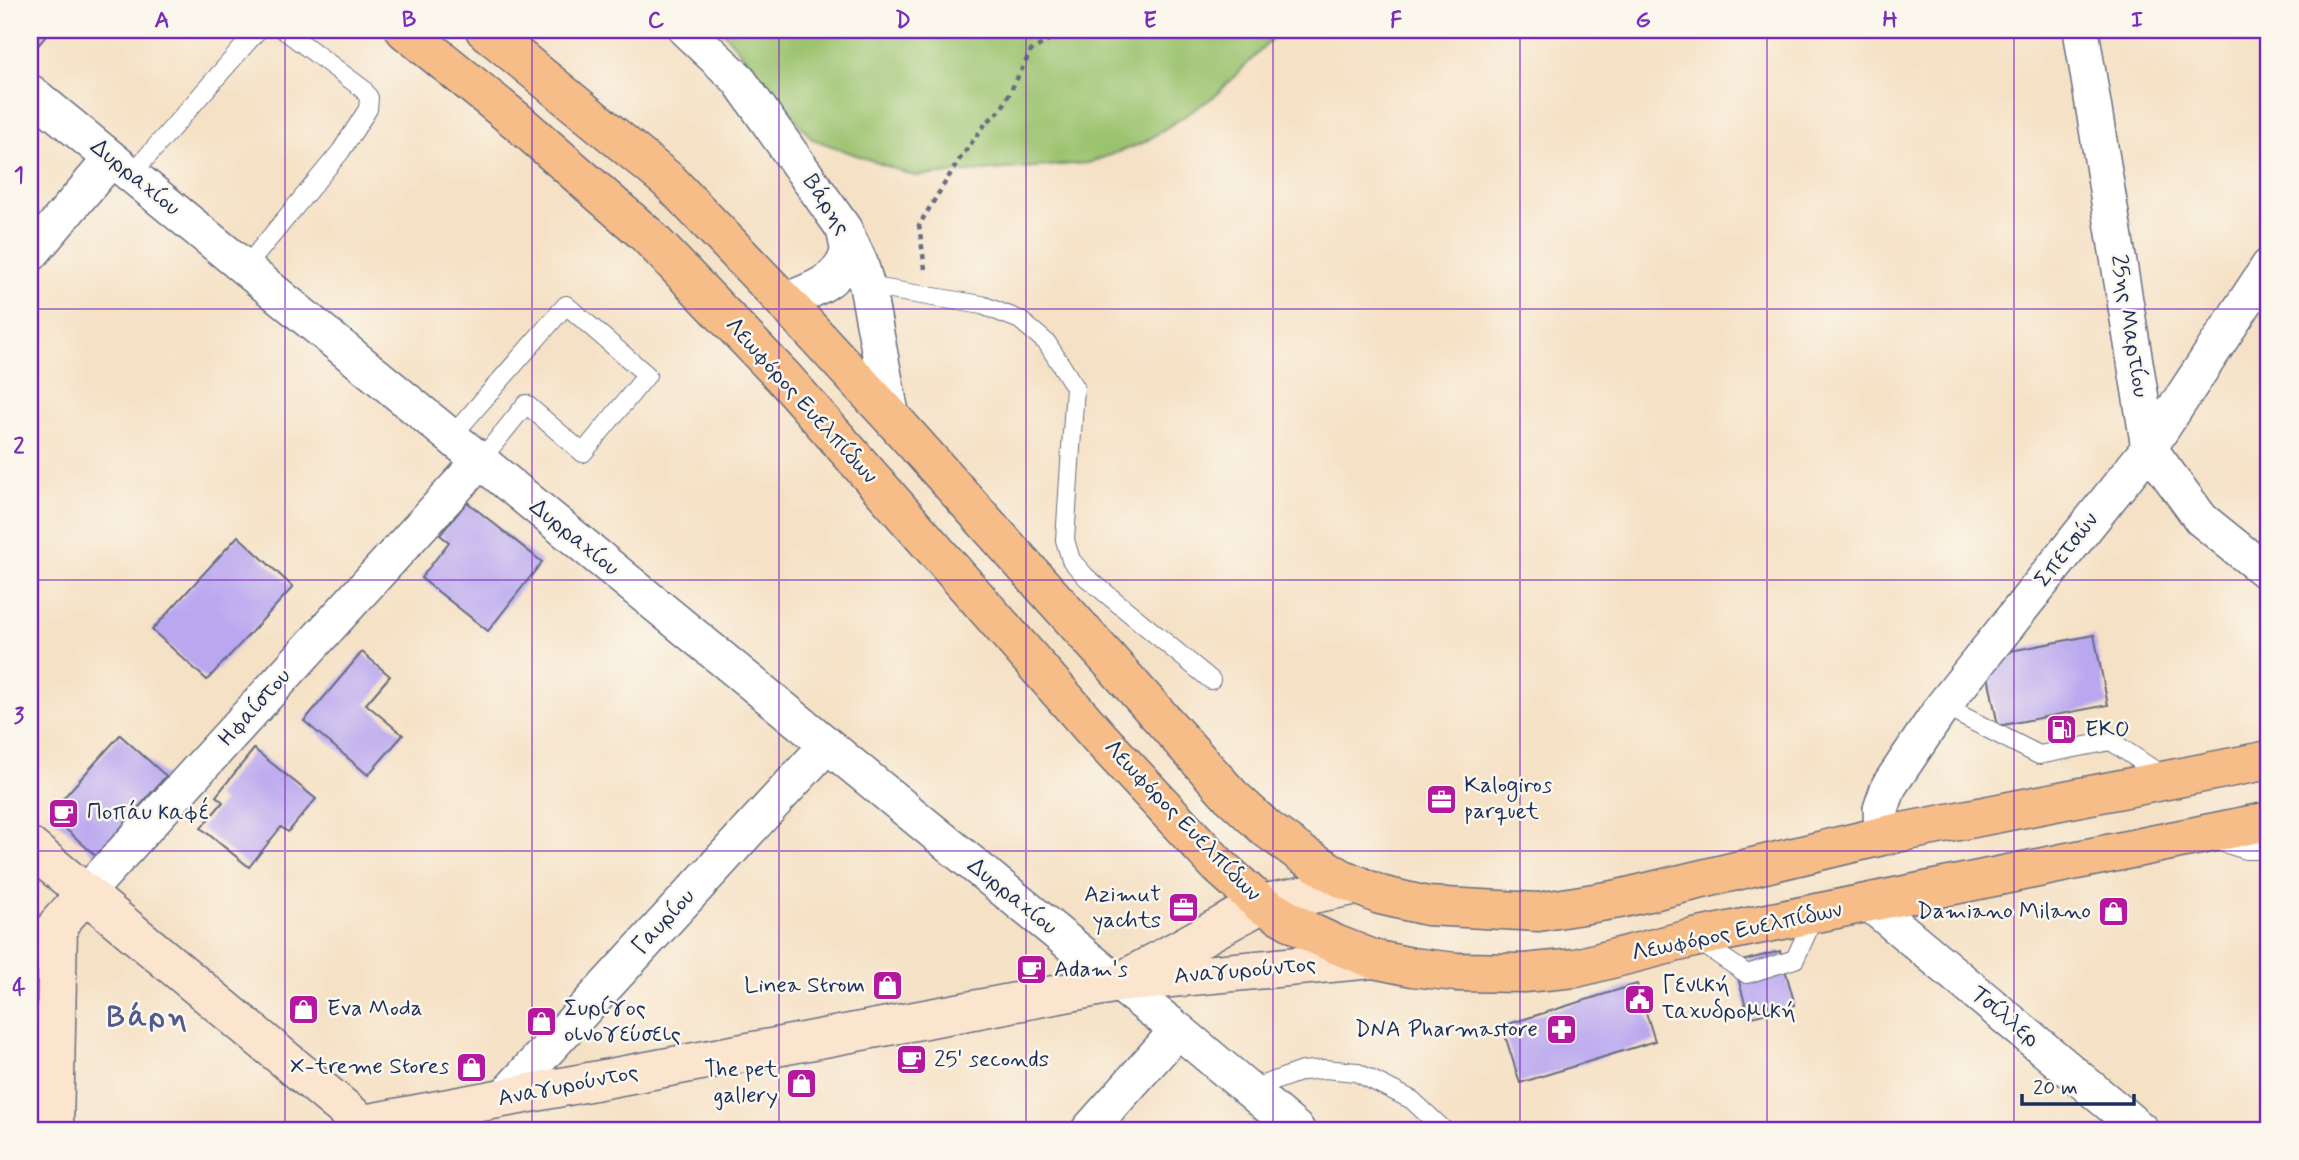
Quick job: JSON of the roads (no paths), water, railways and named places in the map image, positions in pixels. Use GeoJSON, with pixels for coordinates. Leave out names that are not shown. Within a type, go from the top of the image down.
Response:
{"type":"FeatureCollection","features":[{"type":"Feature","properties":{"kind":"main road","name":"Λεωφόρος Ευελπίδων"},"geometry":{"type":"LineString","coordinates":[[405,30],[517,121],[646,235],[785,379],[1109,747],[1202,848],[1261,904],[1311,933],[1373,959],[1412,967],[1456,972],[1524,973],[1576,968],[1694,938],[2269,821]]}},
{"type":"Feature","properties":{"kind":"main road"},"geometry":{"type":"LineString","coordinates":[[485,30],[669,181],[784,300],[892,418],[1231,796],[1267,829],[1303,855],[1341,878],[1380,895],[1427,906],[1538,912],[1619,899],[1882,836],[2269,760]]}},
{"type":"Feature","properties":{"kind":"main road","name":"Αναγυρούντος"},"geometry":{"type":"LineString","coordinates":[[30,847],[365,1128],[502,1098],[1118,983],[1373,959]]}},
{"type":"Feature","properties":{"kind":"main road","name":"Αναγυρούντος"},"geometry":{"type":"LineString","coordinates":[[1118,983],[1261,904],[1358,885]]}},
{"type":"Feature","properties":{"kind":"main road","name":"Ηφαίστου"},"geometry":{"type":"LineString","coordinates":[[58,924],[86,893]]}},
{"type":"Feature","properties":{"kind":"main road"},"geometry":{"type":"LineString","coordinates":[[54,1130],[58,924]]}},
{"type":"Feature","properties":{"kind":"street","name":"Βάρης"},"geometry":{"type":"LineString","coordinates":[[686,30],[738,79],[844,229],[860,263],[867,286],[892,418]]}},
{"type":"Feature","properties":{"kind":"street","name":"25ης Μαρτίου"},"geometry":{"type":"LineString","coordinates":[[2081,30],[2148,448],[2201,519],[2269,574]]}},
{"type":"Feature","properties":{"kind":"street","name":"Δυρραχίου"},"geometry":{"type":"LineString","coordinates":[[30,92],[1297,1130]]}},
{"type":"Feature","properties":{"kind":"street"},"geometry":{"type":"LineString","coordinates":[[30,255],[121,167]]}},
{"type":"Feature","properties":{"kind":"street"},"geometry":{"type":"LineString","coordinates":[[784,300],[819,288],[839,270],[848,251],[844,229]]}},
{"type":"Feature","properties":{"kind":"street","name":"Σπετσών"},"geometry":{"type":"LineString","coordinates":[[1882,836],[1881,809],[1889,786],[1943,706],[2148,448],[2269,266]]}},
{"type":"Feature","properties":{"kind":"street","name":"Ηφαίστου"},"geometry":{"type":"LineString","coordinates":[[86,893],[480,461]]}},
{"type":"Feature","properties":{"kind":"street","name":"Γαυρίου"},"geometry":{"type":"LineString","coordinates":[[502,1098],[827,745]]}},
{"type":"Feature","properties":{"kind":"street","name":"Τσίλλερ"},"geometry":{"type":"LineString","coordinates":[[1868,903],[2141,1130]]}},
{"type":"Feature","properties":{"kind":"street","name":"Ηφαίστου"},"geometry":{"type":"LineString","coordinates":[[30,955],[58,924]]}},
{"type":"Feature","properties":{"kind":"street"},"geometry":{"type":"LineString","coordinates":[[1089,1130],[1178,1030]]}},
{"type":"Feature","properties":{"kind":"lane"},"geometry":{"type":"LineString","coordinates":[[121,167],[258,30]]}},
{"type":"Feature","properties":{"kind":"lane"},"geometry":{"type":"LineString","coordinates":[[245,268],[341,151],[368,109],[369,99],[363,89],[284,30]]}},
{"type":"Feature","properties":{"kind":"lane"},"geometry":{"type":"LineString","coordinates":[[867,286],[982,305],[1020,320],[1047,343],[1075,387],[1065,540],[1071,560],[1086,577],[1211,680]]}},
{"type":"Feature","properties":{"kind":"lane"},"geometry":{"type":"LineString","coordinates":[[450,437],[566,304],[647,375],[583,453],[526,404],[480,461]]}},
{"type":"Feature","properties":{"kind":"lane"},"geometry":{"type":"LineString","coordinates":[[1943,706],[2039,755],[2111,741],[2169,779]]}},
{"type":"Feature","properties":{"kind":"lane"},"geometry":{"type":"LineString","coordinates":[[2201,835],[2246,850],[2269,850]]}},
{"type":"Feature","properties":{"kind":"lane"},"geometry":{"type":"LineString","coordinates":[[1249,1090],[1302,1071],[1325,1069],[1356,1072],[1412,1100],[1444,1130]]}},
{"type":"Feature","properties":{"kind":"place","name":"EKO"},"geometry":{"type":"Point","coordinates":[2062,730]}},
{"type":"Feature","properties":{"kind":"place","name":"Kalogiros parquet"},"geometry":{"type":"Point","coordinates":[1441,799]}},
{"type":"Feature","properties":{"kind":"place","name":"Ποπάυ καφέ"},"geometry":{"type":"Point","coordinates":[64,813]}},
{"type":"Feature","properties":{"kind":"place","name":"Azimut yachts"},"geometry":{"type":"Point","coordinates":[1184,908]}},
{"type":"Feature","properties":{"kind":"place","name":"Damiano Milano"},"geometry":{"type":"Point","coordinates":[2114,912]}},
{"type":"Feature","properties":{"kind":"place","name":"Adam's"},"geometry":{"type":"Point","coordinates":[1031,970]}},
{"type":"Feature","properties":{"kind":"place","name":"Linea Strom"},"geometry":{"type":"Point","coordinates":[888,986]}},
{"type":"Feature","properties":{"kind":"place","name":"Γενική ταχυδρομική"},"geometry":{"type":"Point","coordinates":[1639,999]}},
{"type":"Feature","properties":{"kind":"place","name":"Eva Moda"},"geometry":{"type":"Point","coordinates":[304,1009]}},
{"type":"Feature","properties":{"kind":"place","name":"Συρίγος οινογεύσεις"},"geometry":{"type":"Point","coordinates":[541,1022]}},
{"type":"Feature","properties":{"kind":"place","name":"DNA Pharmastore"},"geometry":{"type":"Point","coordinates":[1561,1030]}},
{"type":"Feature","properties":{"kind":"place","name":"25' seconds"},"geometry":{"type":"Point","coordinates":[911,1060]}},
{"type":"Feature","properties":{"kind":"place","name":"X-treme Stores"},"geometry":{"type":"Point","coordinates":[472,1067]}},
{"type":"Feature","properties":{"kind":"place","name":"The pet gallery"},"geometry":{"type":"Point","coordinates":[801,1083]}},
{"type":"Feature","properties":{"kind":"district","name":"Βάρη"},"geometry":{"type":"Point","coordinates":[148,1017]}}]}
